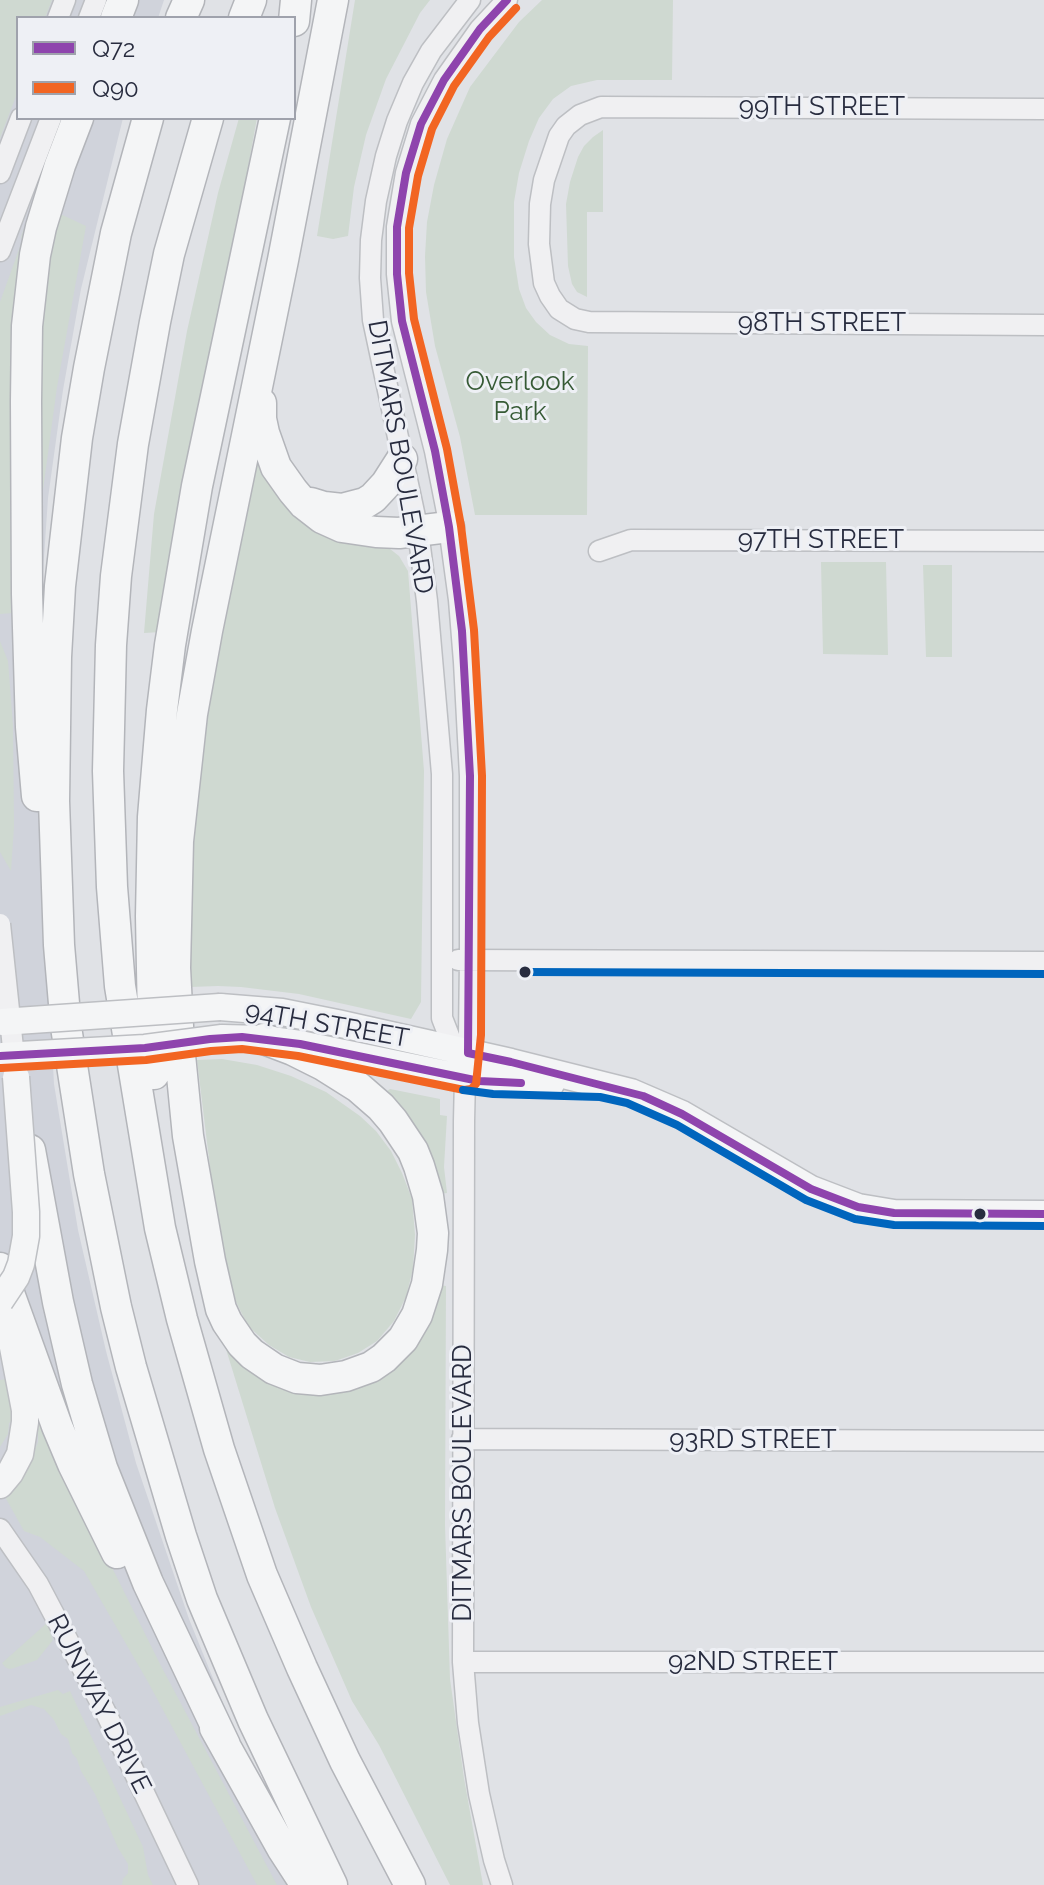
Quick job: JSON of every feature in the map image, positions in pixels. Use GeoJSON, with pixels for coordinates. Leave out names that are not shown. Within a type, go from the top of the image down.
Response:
{"type":"FeatureCollection","features":[{"type":"Feature","properties":{"kind":"highway"},"geometry":{"type":"LineString","coordinates":[[264,1039],[323,1065],[358,1087],[381,1107],[413,1151],[428,1196],[432,1250],[427,1284],[417,1315],[403,1339],[384,1358],[371,1367],[334,1379],[297,1378],[274,1369],[242,1344],[227,1322],[216,1292],[195,1179],[185,1108],[175,968],[178,841],[186,758],[207,631],[333,0]]}},
{"type":"Feature","properties":{"kind":"highway"},"geometry":{"type":"LineString","coordinates":[[77,120],[49,200],[35,255],[27,326],[27,594],[32,750],[55,964],[101,1239],[131,1367],[181,1536],[202,1599],[253,1720],[332,1885]]}},
{"type":"Feature","properties":{"kind":"highway"},"geometry":{"type":"LineString","coordinates":[[77,1106],[66,1027],[55,872],[54,732],[60,586],[77,438],[89,368],[116,233],[147,120]]}},
{"type":"Feature","properties":{"kind":"highway"},"geometry":{"type":"LineString","coordinates":[[207,120],[169,254],[147,361],[124,508],[111,645],[108,771],[120,986],[160,1228],[199,1384],[239,1512],[262,1575],[330,1729],[410,1885]]}},
{"type":"Feature","properties":{"kind":"highway"},"geometry":{"type":"LineString","coordinates":[[160,1228],[151,944],[153,817],[159,738],[170,645],[197,486],[275,120]]}},
{"type":"Feature","properties":{"kind":"highway"},"geometry":{"type":"LineString","coordinates":[[283,260],[262,384],[261,419],[271,456],[282,477],[314,512],[331,523],[376,532],[449,527]]}},
{"type":"Feature","properties":{"kind":"highway"},"geometry":{"type":"LineString","coordinates":[[293,491],[324,507],[342,509],[357,506],[373,498],[402,459]]}},
{"type":"Feature","properties":{"kind":"highway"},"geometry":{"type":"LineString","coordinates":[[6,1063],[77,1384],[102,1468],[148,1583],[225,1745]]}},
{"type":"Feature","properties":{"kind":"highway"},"geometry":{"type":"LineString","coordinates":[[0,1268],[73,1464],[132,1582],[306,1885]]}},
{"type":"Feature","properties":{"kind":"main road","name":"94TH STREET"},"geometry":{"type":"LineString","coordinates":[[1,1022],[220,1007],[282,1012],[462,1060],[631,1092],[669,1107],[811,1189],[858,1207],[894,1213],[1044,1214]]}},
{"type":"Feature","properties":{"kind":"main road","name":"94TH STREET"},"geometry":{"type":"LineString","coordinates":[[6,1063],[222,1038],[264,1039],[333,1050],[416,1069],[462,1060]]}},
{"type":"Feature","properties":{"kind":"main road"},"geometry":{"type":"LineString","coordinates":[[0,1301],[16,1277],[26,1236],[26,1212],[6,1063]]}},
{"type":"Feature","properties":{"kind":"main road"},"geometry":{"type":"LineString","coordinates":[[0,1281],[25,1410],[25,1432],[16,1463],[0,1485]]}},
{"type":"Feature","properties":{"kind":"main road"},"geometry":{"type":"LineString","coordinates":[[0,1467],[13,1455],[25,1432]]}},
{"type":"Feature","properties":{"kind":"street","name":"DITMARS BOULEVARD"},"geometry":{"type":"LineString","coordinates":[[462,1060],[442,1018],[442,774],[427,601],[418,531],[373,320],[370,266],[376,201],[397,121],[431,51],[470,0]]}},
{"type":"Feature","properties":{"kind":"street","name":"DITMARS BOULEVARD"},"geometry":{"type":"LineString","coordinates":[[502,1885],[472,1757],[463,1662],[462,1060],[470,960],[469,737],[461,615],[449,527],[435,451],[402,321],[397,274],[397,227],[406,173],[421,124],[444,80],[480,29],[507,0]]}},
{"type":"Feature","properties":{"kind":"street","name":"99TH STREET"},"geometry":{"type":"LineString","coordinates":[[601,107],[1044,109]]}},
{"type":"Feature","properties":{"kind":"street","name":"98TH STREET"},"geometry":{"type":"LineString","coordinates":[[601,107],[580,115],[559,136],[544,180],[540,204],[539,244],[544,283],[559,309],[575,319],[589,322],[1044,325]]}},
{"type":"Feature","properties":{"kind":"street"},"geometry":{"type":"LineString","coordinates":[[0,173],[20,120]]}},
{"type":"Feature","properties":{"kind":"street"},"geometry":{"type":"LineString","coordinates":[[0,251],[50,120]]}},
{"type":"Feature","properties":{"kind":"street","name":"97TH STREET"},"geometry":{"type":"LineString","coordinates":[[599,551],[631,540],[1044,541]]}},
{"type":"Feature","properties":{"kind":"street"},"geometry":{"type":"LineString","coordinates":[[0,924],[6,1063]]}},
{"type":"Feature","properties":{"kind":"street"},"geometry":{"type":"LineString","coordinates":[[442,960],[1044,962]]}},
{"type":"Feature","properties":{"kind":"street","name":"93RD STREET"},"geometry":{"type":"LineString","coordinates":[[462,1439],[1044,1441]]}},
{"type":"Feature","properties":{"kind":"street","name":"RUNWAY DRIVE"},"geometry":{"type":"LineString","coordinates":[[0,1529],[38,1584],[105,1711],[188,1885]]}},
{"type":"Feature","properties":{"kind":"street","name":"92ND STREET"},"geometry":{"type":"LineString","coordinates":[[463,1662],[1044,1662]]}},
{"type":"Feature","properties":{"kind":"shaded area"},"geometry":{"type":"Polygon","coordinates":[[[0,0],[164,0],[159,16],[16,16],[16,120],[123,120],[81,289],[48,498],[41,602],[44,905],[54,1084],[78,1230],[136,1463],[189,1619],[225,1708],[308,1885],[0,1885],[0,0]]]}},
{"type":"Feature","properties":{"kind":"green space"},"geometry":{"type":"Polygon","coordinates":[[[0,0],[52,0],[46,16],[16,16],[16,96],[0,138],[0,0]]]}},
{"type":"Feature","properties":{"kind":"green space"},"geometry":{"type":"Polygon","coordinates":[[[355,0],[430,0],[420,13],[386,79],[366,135],[354,187],[348,236],[333,239],[317,236],[355,0]]]}},
{"type":"Feature","properties":{"kind":"green space","name":"Overlook Park"},"geometry":{"type":"Polygon","coordinates":[[[542,0],[673,0],[672,80],[597,80],[571,86],[553,99],[539,118],[519,173],[514,202],[514,257],[519,289],[526,308],[536,322],[550,335],[569,344],[588,346],[587,515],[475,515],[460,437],[435,346],[426,292],[427,222],[447,139],[470,87],[519,22],[542,0]]]}},
{"type":"Feature","properties":{"kind":"green space"},"geometry":{"type":"Polygon","coordinates":[[[238,120],[257,120],[161,632],[144,633],[154,514],[187,331],[218,193],[238,120]]]}},
{"type":"Feature","properties":{"kind":"green space","name":"Overlook Park"},"geometry":{"type":"Polygon","coordinates":[[[603,130],[603,212],[587,212],[587,297],[577,292],[572,284],[568,266],[566,204],[578,157],[584,146],[603,130]]]}},
{"type":"Feature","properties":{"kind":"green space"},"geometry":{"type":"Polygon","coordinates":[[[56,212],[86,226],[57,387],[43,490],[37,491],[39,322],[56,212]]]}},
{"type":"Feature","properties":{"kind":"green space"},"geometry":{"type":"Polygon","coordinates":[[[24,228],[29,231],[13,613],[0,614],[0,302],[24,228]]]}},
{"type":"Feature","properties":{"kind":"green space"},"geometry":{"type":"Polygon","coordinates":[[[251,461],[260,461],[385,545],[399,556],[408,571],[424,771],[421,1002],[411,1019],[299,994],[241,987],[190,987],[191,856],[208,700],[251,461]]]}},
{"type":"Feature","properties":{"kind":"green space"},"geometry":{"type":"Polygon","coordinates":[[[821,562],[886,562],[888,655],[823,654],[821,562]]]}},
{"type":"Feature","properties":{"kind":"green space"},"geometry":{"type":"Polygon","coordinates":[[[923,565],[952,565],[952,657],[926,657],[923,565]]]}},
{"type":"Feature","properties":{"kind":"green space"},"geometry":{"type":"Polygon","coordinates":[[[0,641],[8,661],[13,726],[11,871],[0,852],[0,641]]]}},
{"type":"Feature","properties":{"kind":"green space"},"geometry":{"type":"Polygon","coordinates":[[[222,1059],[257,1065],[326,1092],[376,1131],[402,1173],[412,1199],[415,1235],[413,1269],[406,1297],[394,1321],[377,1341],[358,1353],[335,1361],[310,1362],[289,1357],[269,1345],[248,1326],[236,1302],[218,1233],[197,1060],[222,1059]]]}},
{"type":"Feature","properties":{"kind":"green space"},"geometry":{"type":"Polygon","coordinates":[[[390,1089],[440,1099],[440,1115],[447,1116],[444,1167],[447,1193],[439,1194],[384,1093],[390,1089]]]}},
{"type":"Feature","properties":{"kind":"green space"},"geometry":{"type":"Polygon","coordinates":[[[439,1285],[446,1286],[445,1525],[450,1679],[483,1885],[450,1885],[379,1745],[352,1701],[311,1607],[275,1508],[221,1333],[351,1388],[439,1285]]]}},
{"type":"Feature","properties":{"kind":"green space"},"geometry":{"type":"Polygon","coordinates":[[[6,1379],[13,1405],[13,1421],[9,1423],[8,1434],[0,1447],[0,1380],[6,1379]]]}},
{"type":"Feature","properties":{"kind":"green space"},"geometry":{"type":"Polygon","coordinates":[[[38,1419],[160,1664],[277,1885],[257,1885],[148,1682],[84,1571],[40,1537],[24,1531],[4,1495],[26,1471],[38,1442],[38,1419]]]}},
{"type":"Feature","properties":{"kind":"green space"},"geometry":{"type":"Polygon","coordinates":[[[47,1623],[53,1640],[37,1660],[14,1668],[5,1667],[2,1663],[47,1623]]]}},
{"type":"Feature","properties":{"kind":"green space"},"geometry":{"type":"Polygon","coordinates":[[[58,1690],[63,1694],[70,1691],[143,1847],[153,1885],[122,1885],[128,1873],[128,1864],[72,1753],[68,1739],[61,1734],[54,1720],[44,1709],[31,1705],[0,1716],[0,1707],[58,1690]]]}},
{"type":"Feature","properties":{"kind":"transit line","name":"Q72"},"geometry":{"type":"LineString","coordinates":[[507,0],[480,29],[444,80],[421,124],[406,173],[397,227],[397,274],[402,321],[435,451],[449,527],[462,631],[470,776],[468,1053],[643,1096],[682,1114],[811,1189],[858,1207],[894,1213],[1044,1214]]}},
{"type":"Feature","properties":{"kind":"transit line","name":"Q90"},"geometry":{"type":"LineString","coordinates":[[1,1068],[146,1060],[242,1049],[298,1056],[464,1090],[476,1084],[481,1035],[482,776],[474,630],[461,526],[447,449],[414,319],[409,273],[409,228],[418,176],[432,129],[454,86],[489,37],[516,8]]}},
{"type":"Feature","properties":{"kind":"transit line"},"geometry":{"type":"LineString","coordinates":[[525,972],[1044,974]]}},
{"type":"Feature","properties":{"kind":"transit line","name":"Q72"},"geometry":{"type":"LineString","coordinates":[[0,1056],[145,1048],[242,1037],[300,1044],[479,1081],[521,1083]]}},
{"type":"Feature","properties":{"kind":"transit line"},"geometry":{"type":"LineString","coordinates":[[463,1090],[493,1094],[600,1097],[627,1103],[677,1125],[806,1200],[855,1219],[894,1225],[1044,1226]]}}]}
